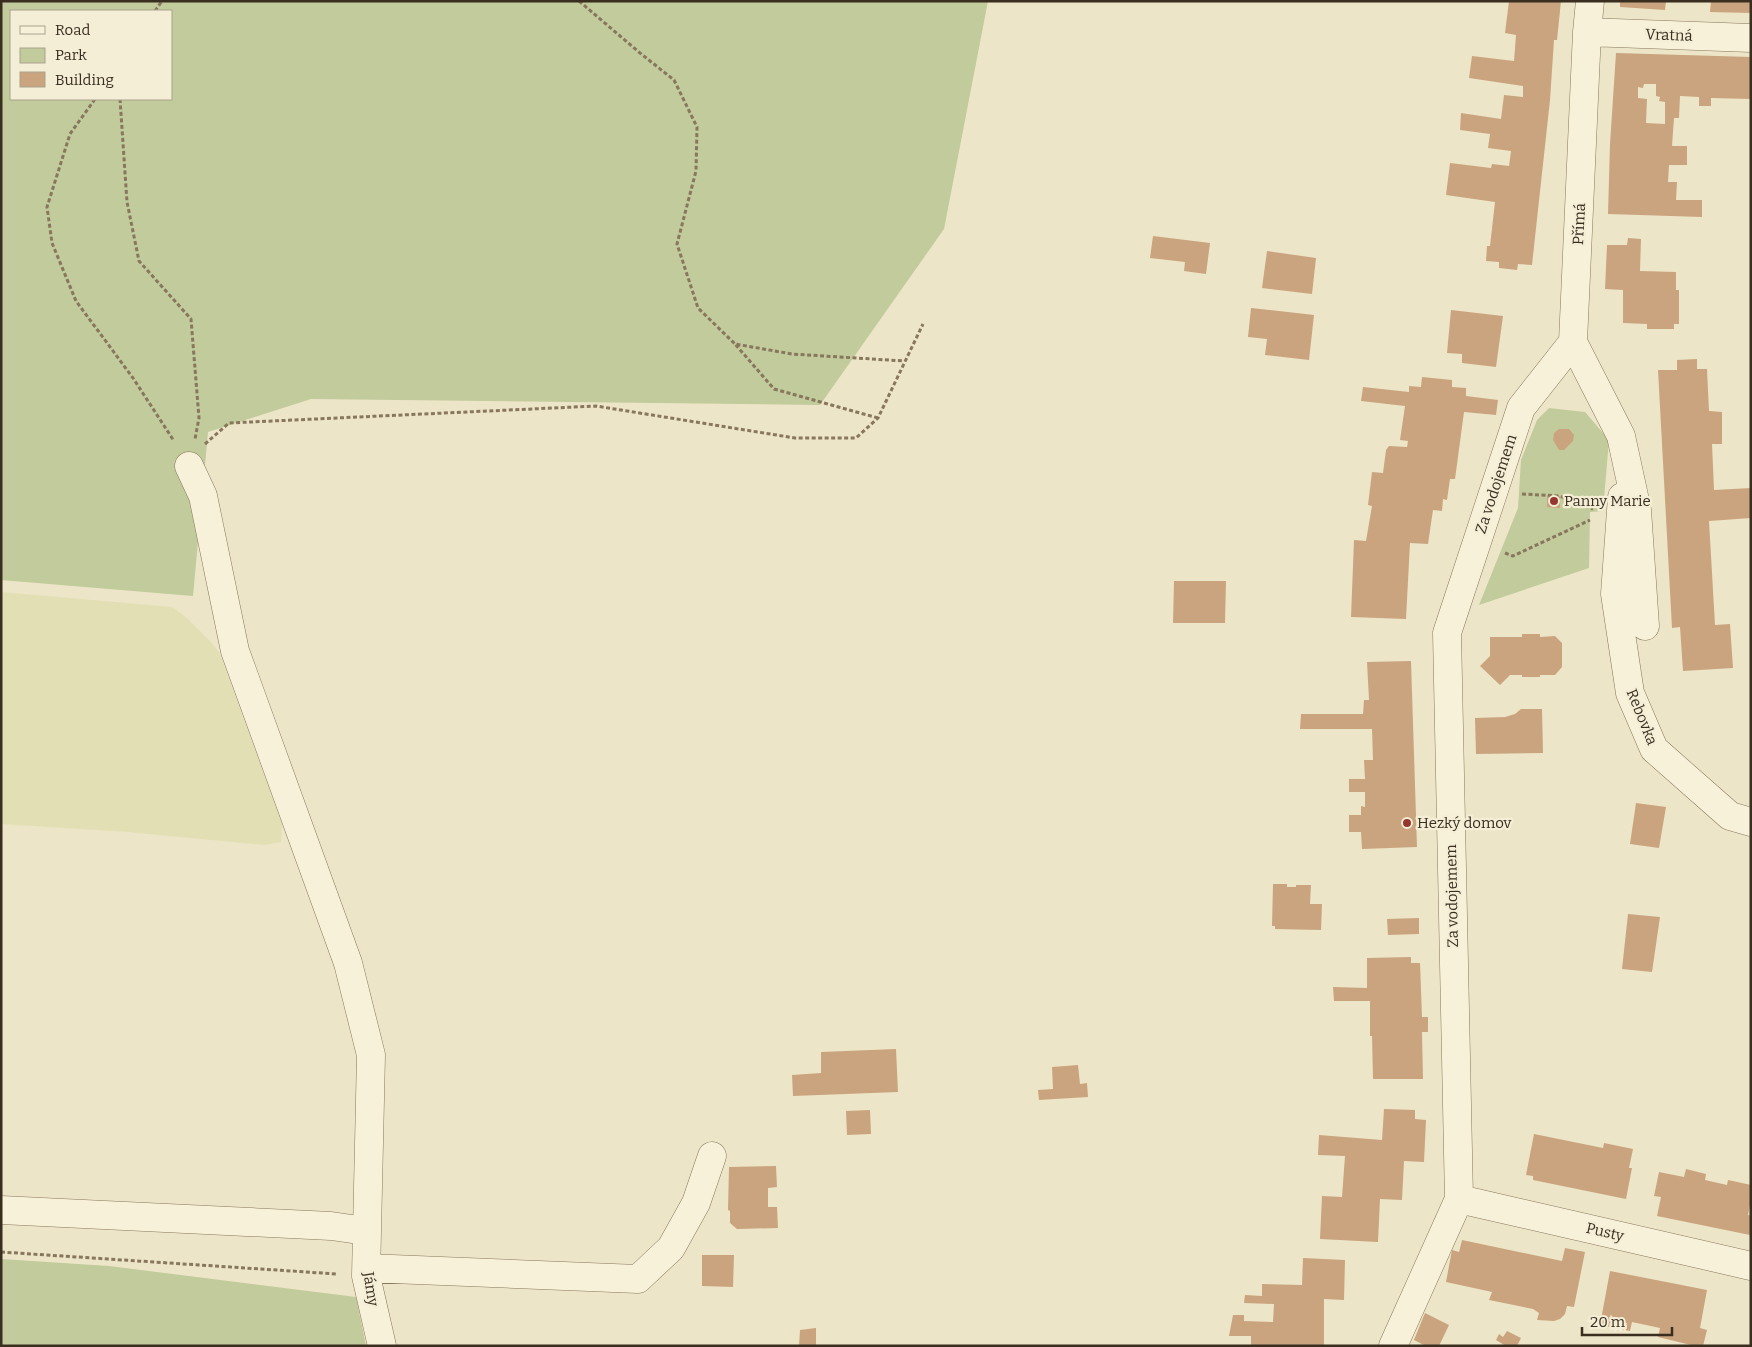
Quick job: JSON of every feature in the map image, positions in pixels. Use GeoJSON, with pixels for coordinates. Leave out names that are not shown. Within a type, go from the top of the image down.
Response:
{"type":"FeatureCollection","features":[{"type":"Feature","properties":{"kind":"street","name":"Přímá"},"geometry":{"type":"LineString","coordinates":[[1590,1],[1573,342],[1621,436],[1637,510],[1645,626]]}},
{"type":"Feature","properties":{"kind":"street","name":"Vratná"},"geometry":{"type":"LineString","coordinates":[[1587,32],[1751,38]]}},
{"type":"Feature","properties":{"kind":"street","name":"Za vodojemem"},"geometry":{"type":"LineString","coordinates":[[1392,1346],[1459,1199],[1447,633],[1521,408],[1573,342]]}},
{"type":"Feature","properties":{"kind":"street","name":"Přímá"},"geometry":{"type":"LineString","coordinates":[[1615,594],[1614,512],[1621,436]]}},
{"type":"Feature","properties":{"kind":"street","name":"Jámy"},"geometry":{"type":"LineString","coordinates":[[190,466],[203,496],[235,651],[348,963],[370,1055],[366,1272],[382,1346]]}},
{"type":"Feature","properties":{"kind":"street","name":"Rebovka"},"geometry":{"type":"LineString","coordinates":[[1615,594],[1630,693],[1654,749],[1730,816],[1751,822]]}},
{"type":"Feature","properties":{"kind":"street"},"geometry":{"type":"LineString","coordinates":[[366,1272],[638,1279],[671,1248],[696,1203],[712,1156]]}},
{"type":"Feature","properties":{"kind":"street","name":"Pusty"},"geometry":{"type":"LineString","coordinates":[[1459,1199],[1751,1266]]}},
{"type":"Feature","properties":{"kind":"street"},"geometry":{"type":"LineString","coordinates":[[1,1210],[331,1226],[366,1231]]}},
{"type":"Feature","properties":{"kind":"path"},"geometry":{"type":"LineString","coordinates":[[579,1],[674,80],[697,127],[696,171],[677,244],[698,308],[734,344],[774,389],[878,418]]}},
{"type":"Feature","properties":{"kind":"path"},"geometry":{"type":"LineString","coordinates":[[94,100],[70,134],[47,207],[52,243],[76,301],[133,378],[190,466]]}},
{"type":"Feature","properties":{"kind":"path"},"geometry":{"type":"LineString","coordinates":[[120,100],[127,202],[140,261],[191,319],[199,418],[190,466]]}},
{"type":"Feature","properties":{"kind":"path"},"geometry":{"type":"LineString","coordinates":[[190,466],[200,448],[229,423],[596,406],[795,438],[856,438],[878,418],[904,361],[924,324]]}},
{"type":"Feature","properties":{"kind":"path"},"geometry":{"type":"LineString","coordinates":[[734,344],[792,354],[904,361]]}},
{"type":"Feature","properties":{"kind":"path"},"geometry":{"type":"LineString","coordinates":[[1494,493],[1560,496],[1614,512]]}},
{"type":"Feature","properties":{"kind":"path"},"geometry":{"type":"LineString","coordinates":[[1477,543],[1513,556],[1614,512]]}},
{"type":"Feature","properties":{"kind":"path"},"geometry":{"type":"LineString","coordinates":[[1,1252],[366,1272]]}},
{"type":"Feature","properties":{"kind":"shaded area"},"geometry":{"type":"Polygon","coordinates":[[[1,592],[172,607],[187,618],[219,652],[282,823],[281,842],[264,845],[128,832],[1,824],[1,592]]]}},
{"type":"Feature","properties":{"kind":"green space"},"geometry":{"type":"Polygon","coordinates":[[[1,1],[988,1],[944,229],[820,405],[311,399],[208,432],[193,596],[1,580],[1,1]]]}},
{"type":"Feature","properties":{"kind":"green space"},"geometry":{"type":"Polygon","coordinates":[[[1549,408],[1585,412],[1609,440],[1603,511],[1590,512],[1589,568],[1479,605],[1518,508],[1521,460],[1537,420],[1549,408]]]}},
{"type":"Feature","properties":{"kind":"green space"},"geometry":{"type":"Polygon","coordinates":[[[1,1259],[109,1266],[356,1297],[366,1346],[1,1346],[1,1259]]]}},
{"type":"Feature","properties":{"kind":"building"},"geometry":{"type":"Polygon","coordinates":[[[1509,1],[1561,1],[1557,40],[1554,40],[1550,100],[1532,265],[1518,264],[1517,270],[1499,268],[1499,262],[1486,261],[1487,246],[1490,246],[1495,202],[1446,195],[1450,163],[1491,168],[1492,164],[1509,166],[1511,151],[1488,148],[1490,134],[1460,130],[1461,113],[1501,119],[1504,95],[1523,97],[1523,86],[1469,78],[1472,56],[1514,61],[1516,35],[1505,33],[1509,1]]]}},
{"type":"Feature","properties":{"kind":"building"},"geometry":{"type":"Polygon","coordinates":[[[1620,1],[1666,1],[1665,10],[1620,7],[1620,1]]]}},
{"type":"Feature","properties":{"kind":"building"},"geometry":{"type":"Polygon","coordinates":[[[1711,1],[1751,1],[1751,13],[1710,12],[1711,1]]]}},
{"type":"Feature","properties":{"kind":"building"},"geometry":{"type":"Polygon","coordinates":[[[1616,53],[1751,57],[1751,99],[1711,98],[1711,106],[1699,106],[1699,97],[1680,96],[1679,118],[1674,118],[1672,146],[1687,146],[1687,165],[1669,165],[1668,182],[1677,182],[1676,200],[1702,200],[1702,217],[1608,214],[1616,53]],[[1644,84],[1643,88],[1638,87],[1638,98],[1647,99],[1646,123],[1665,124],[1665,102],[1659,101],[1660,97],[1656,96],[1656,84],[1644,84]]]}},
{"type":"Feature","properties":{"kind":"building"},"geometry":{"type":"Polygon","coordinates":[[[1153,236],[1210,243],[1206,274],[1184,271],[1185,262],[1150,258],[1153,236]]]}},
{"type":"Feature","properties":{"kind":"building"},"geometry":{"type":"Polygon","coordinates":[[[1628,238],[1641,239],[1640,271],[1676,272],[1676,290],[1679,290],[1679,324],[1674,324],[1674,329],[1647,329],[1647,324],[1623,323],[1623,290],[1605,289],[1607,245],[1627,245],[1628,238]]]}},
{"type":"Feature","properties":{"kind":"building"},"geometry":{"type":"Polygon","coordinates":[[[1267,251],[1316,258],[1312,294],[1262,288],[1267,251]]]}},
{"type":"Feature","properties":{"kind":"building"},"geometry":{"type":"Polygon","coordinates":[[[1251,308],[1314,315],[1309,360],[1265,355],[1267,339],[1248,337],[1251,308]]]}},
{"type":"Feature","properties":{"kind":"building"},"geometry":{"type":"Polygon","coordinates":[[[1451,310],[1503,316],[1496,367],[1462,363],[1462,354],[1447,353],[1451,310]]]}},
{"type":"Feature","properties":{"kind":"building"},"geometry":{"type":"Polygon","coordinates":[[[1697,359],[1697,369],[1707,369],[1709,411],[1722,412],[1722,444],[1712,444],[1714,490],[1751,488],[1751,518],[1709,521],[1715,625],[1730,624],[1733,668],[1683,671],[1680,627],[1672,628],[1658,370],[1677,370],[1677,360],[1697,359]]]}},
{"type":"Feature","properties":{"kind":"building"},"geometry":{"type":"Polygon","coordinates":[[[1422,377],[1452,380],[1452,387],[1466,388],[1466,396],[1498,400],[1496,415],[1464,412],[1455,479],[1450,479],[1447,500],[1443,499],[1442,511],[1433,510],[1428,544],[1410,543],[1406,619],[1351,617],[1354,540],[1366,541],[1372,506],[1368,505],[1372,472],[1383,473],[1386,450],[1389,446],[1407,447],[1408,441],[1400,440],[1405,406],[1361,401],[1363,387],[1409,392],[1409,386],[1421,387],[1422,377]]]}},
{"type":"Feature","properties":{"kind":"building"},"geometry":{"type":"Polygon","coordinates":[[[1559,429],[1569,429],[1574,435],[1573,441],[1564,450],[1559,450],[1553,440],[1554,433],[1559,429]]]}},
{"type":"Feature","properties":{"kind":"building","name":"Panny Marie"},"geometry":{"type":"Polygon","coordinates":[[[1547,495],[1560,496],[1560,508],[1547,507],[1547,495]]]}},
{"type":"Feature","properties":{"kind":"building"},"geometry":{"type":"Polygon","coordinates":[[[1174,581],[1226,581],[1225,623],[1173,623],[1174,581]]]}},
{"type":"Feature","properties":{"kind":"building"},"geometry":{"type":"Polygon","coordinates":[[[1522,634],[1540,634],[1540,637],[1555,636],[1562,643],[1562,667],[1555,675],[1522,677],[1522,675],[1510,675],[1500,685],[1480,666],[1490,656],[1490,637],[1522,637],[1522,634]]]}},
{"type":"Feature","properties":{"kind":"building"},"geometry":{"type":"Polygon","coordinates":[[[1411,661],[1417,847],[1362,849],[1361,832],[1349,832],[1349,815],[1361,815],[1361,806],[1365,807],[1365,792],[1349,792],[1349,779],[1365,779],[1364,760],[1373,760],[1372,729],[1300,729],[1301,714],[1363,714],[1364,700],[1369,700],[1367,662],[1411,661]]]}},
{"type":"Feature","properties":{"kind":"building"},"geometry":{"type":"Polygon","coordinates":[[[1521,709],[1542,709],[1543,753],[1476,754],[1475,718],[1505,717],[1515,714],[1521,709]]]}},
{"type":"Feature","properties":{"kind":"building"},"geometry":{"type":"Polygon","coordinates":[[[1636,803],[1666,807],[1659,848],[1630,844],[1636,803]]]}},
{"type":"Feature","properties":{"kind":"building"},"geometry":{"type":"Polygon","coordinates":[[[1273,884],[1287,884],[1287,887],[1311,885],[1310,904],[1322,904],[1321,930],[1275,929],[1275,926],[1272,926],[1273,884]]]}},
{"type":"Feature","properties":{"kind":"building"},"geometry":{"type":"Polygon","coordinates":[[[1628,914],[1660,917],[1652,972],[1622,969],[1628,914]]]}},
{"type":"Feature","properties":{"kind":"building"},"geometry":{"type":"Polygon","coordinates":[[[1419,918],[1419,934],[1388,935],[1387,919],[1419,918]]]}},
{"type":"Feature","properties":{"kind":"building"},"geometry":{"type":"Polygon","coordinates":[[[1411,957],[1411,963],[1420,963],[1422,1017],[1428,1017],[1428,1032],[1422,1032],[1423,1079],[1373,1079],[1370,1001],[1334,1001],[1333,987],[1367,988],[1367,958],[1411,957]]]}},
{"type":"Feature","properties":{"kind":"building"},"geometry":{"type":"Polygon","coordinates":[[[896,1049],[898,1092],[793,1096],[792,1075],[821,1073],[821,1052],[896,1049]]]}},
{"type":"Feature","properties":{"kind":"building"},"geometry":{"type":"Polygon","coordinates":[[[1078,1065],[1080,1084],[1087,1083],[1088,1097],[1039,1100],[1038,1090],[1053,1089],[1052,1067],[1078,1065]]]}},
{"type":"Feature","properties":{"kind":"building"},"geometry":{"type":"Polygon","coordinates":[[[1384,1109],[1415,1110],[1415,1119],[1426,1120],[1424,1162],[1404,1161],[1402,1200],[1380,1199],[1378,1242],[1320,1239],[1322,1196],[1342,1197],[1345,1156],[1318,1155],[1319,1135],[1382,1140],[1384,1109]]]}},
{"type":"Feature","properties":{"kind":"building"},"geometry":{"type":"Polygon","coordinates":[[[870,1110],[871,1134],[847,1135],[846,1111],[870,1110]]]}},
{"type":"Feature","properties":{"kind":"building"},"geometry":{"type":"Polygon","coordinates":[[[1534,1134],[1603,1148],[1604,1143],[1633,1149],[1629,1168],[1632,1168],[1626,1199],[1533,1180],[1533,1176],[1526,1175],[1534,1134]]]}},
{"type":"Feature","properties":{"kind":"building"},"geometry":{"type":"Polygon","coordinates":[[[776,1166],[777,1187],[768,1188],[768,1207],[777,1207],[778,1228],[737,1229],[730,1223],[730,1211],[728,1210],[729,1167],[776,1166]]]}},
{"type":"Feature","properties":{"kind":"building"},"geometry":{"type":"Polygon","coordinates":[[[1686,1169],[1706,1174],[1705,1180],[1727,1185],[1728,1180],[1751,1185],[1748,1215],[1751,1216],[1750,1235],[1657,1216],[1661,1197],[1654,1196],[1659,1172],[1684,1177],[1686,1169]]]}},
{"type":"Feature","properties":{"kind":"building"},"geometry":{"type":"Polygon","coordinates":[[[1462,1240],[1562,1261],[1565,1248],[1585,1252],[1574,1307],[1567,1306],[1565,1314],[1560,1319],[1554,1321],[1537,1320],[1539,1313],[1533,1309],[1489,1300],[1492,1292],[1446,1282],[1452,1250],[1459,1252],[1462,1240]]]}},
{"type":"Feature","properties":{"kind":"building"},"geometry":{"type":"Polygon","coordinates":[[[702,1255],[734,1255],[733,1287],[702,1286],[702,1255]]]}},
{"type":"Feature","properties":{"kind":"building"},"geometry":{"type":"Polygon","coordinates":[[[1303,1258],[1345,1260],[1344,1300],[1324,1299],[1324,1346],[1251,1346],[1251,1336],[1229,1336],[1233,1315],[1244,1315],[1244,1321],[1273,1322],[1274,1304],[1244,1303],[1245,1295],[1262,1296],[1262,1284],[1302,1285],[1303,1258]]]}},
{"type":"Feature","properties":{"kind":"building"},"geometry":{"type":"Polygon","coordinates":[[[1610,1271],[1707,1290],[1700,1328],[1707,1330],[1703,1346],[1695,1346],[1658,1337],[1660,1328],[1632,1322],[1630,1331],[1600,1325],[1610,1271]]]}},
{"type":"Feature","properties":{"kind":"building"},"geometry":{"type":"Polygon","coordinates":[[[1425,1313],[1449,1325],[1439,1346],[1426,1346],[1414,1340],[1425,1313]]]}},
{"type":"Feature","properties":{"kind":"building"},"geometry":{"type":"Polygon","coordinates":[[[816,1328],[816,1346],[799,1346],[800,1330],[816,1328]]]}},
{"type":"Feature","properties":{"kind":"building"},"geometry":{"type":"Polygon","coordinates":[[[1507,1331],[1521,1338],[1517,1346],[1506,1346],[1496,1340],[1499,1334],[1503,1337],[1507,1331]]]}},
{"type":"Feature","properties":{"kind":"place","name":"Panny Marie"},"geometry":{"type":"Point","coordinates":[1554,501]}},
{"type":"Feature","properties":{"kind":"place","name":"Hezký domov"},"geometry":{"type":"Point","coordinates":[1407,823]}}]}
